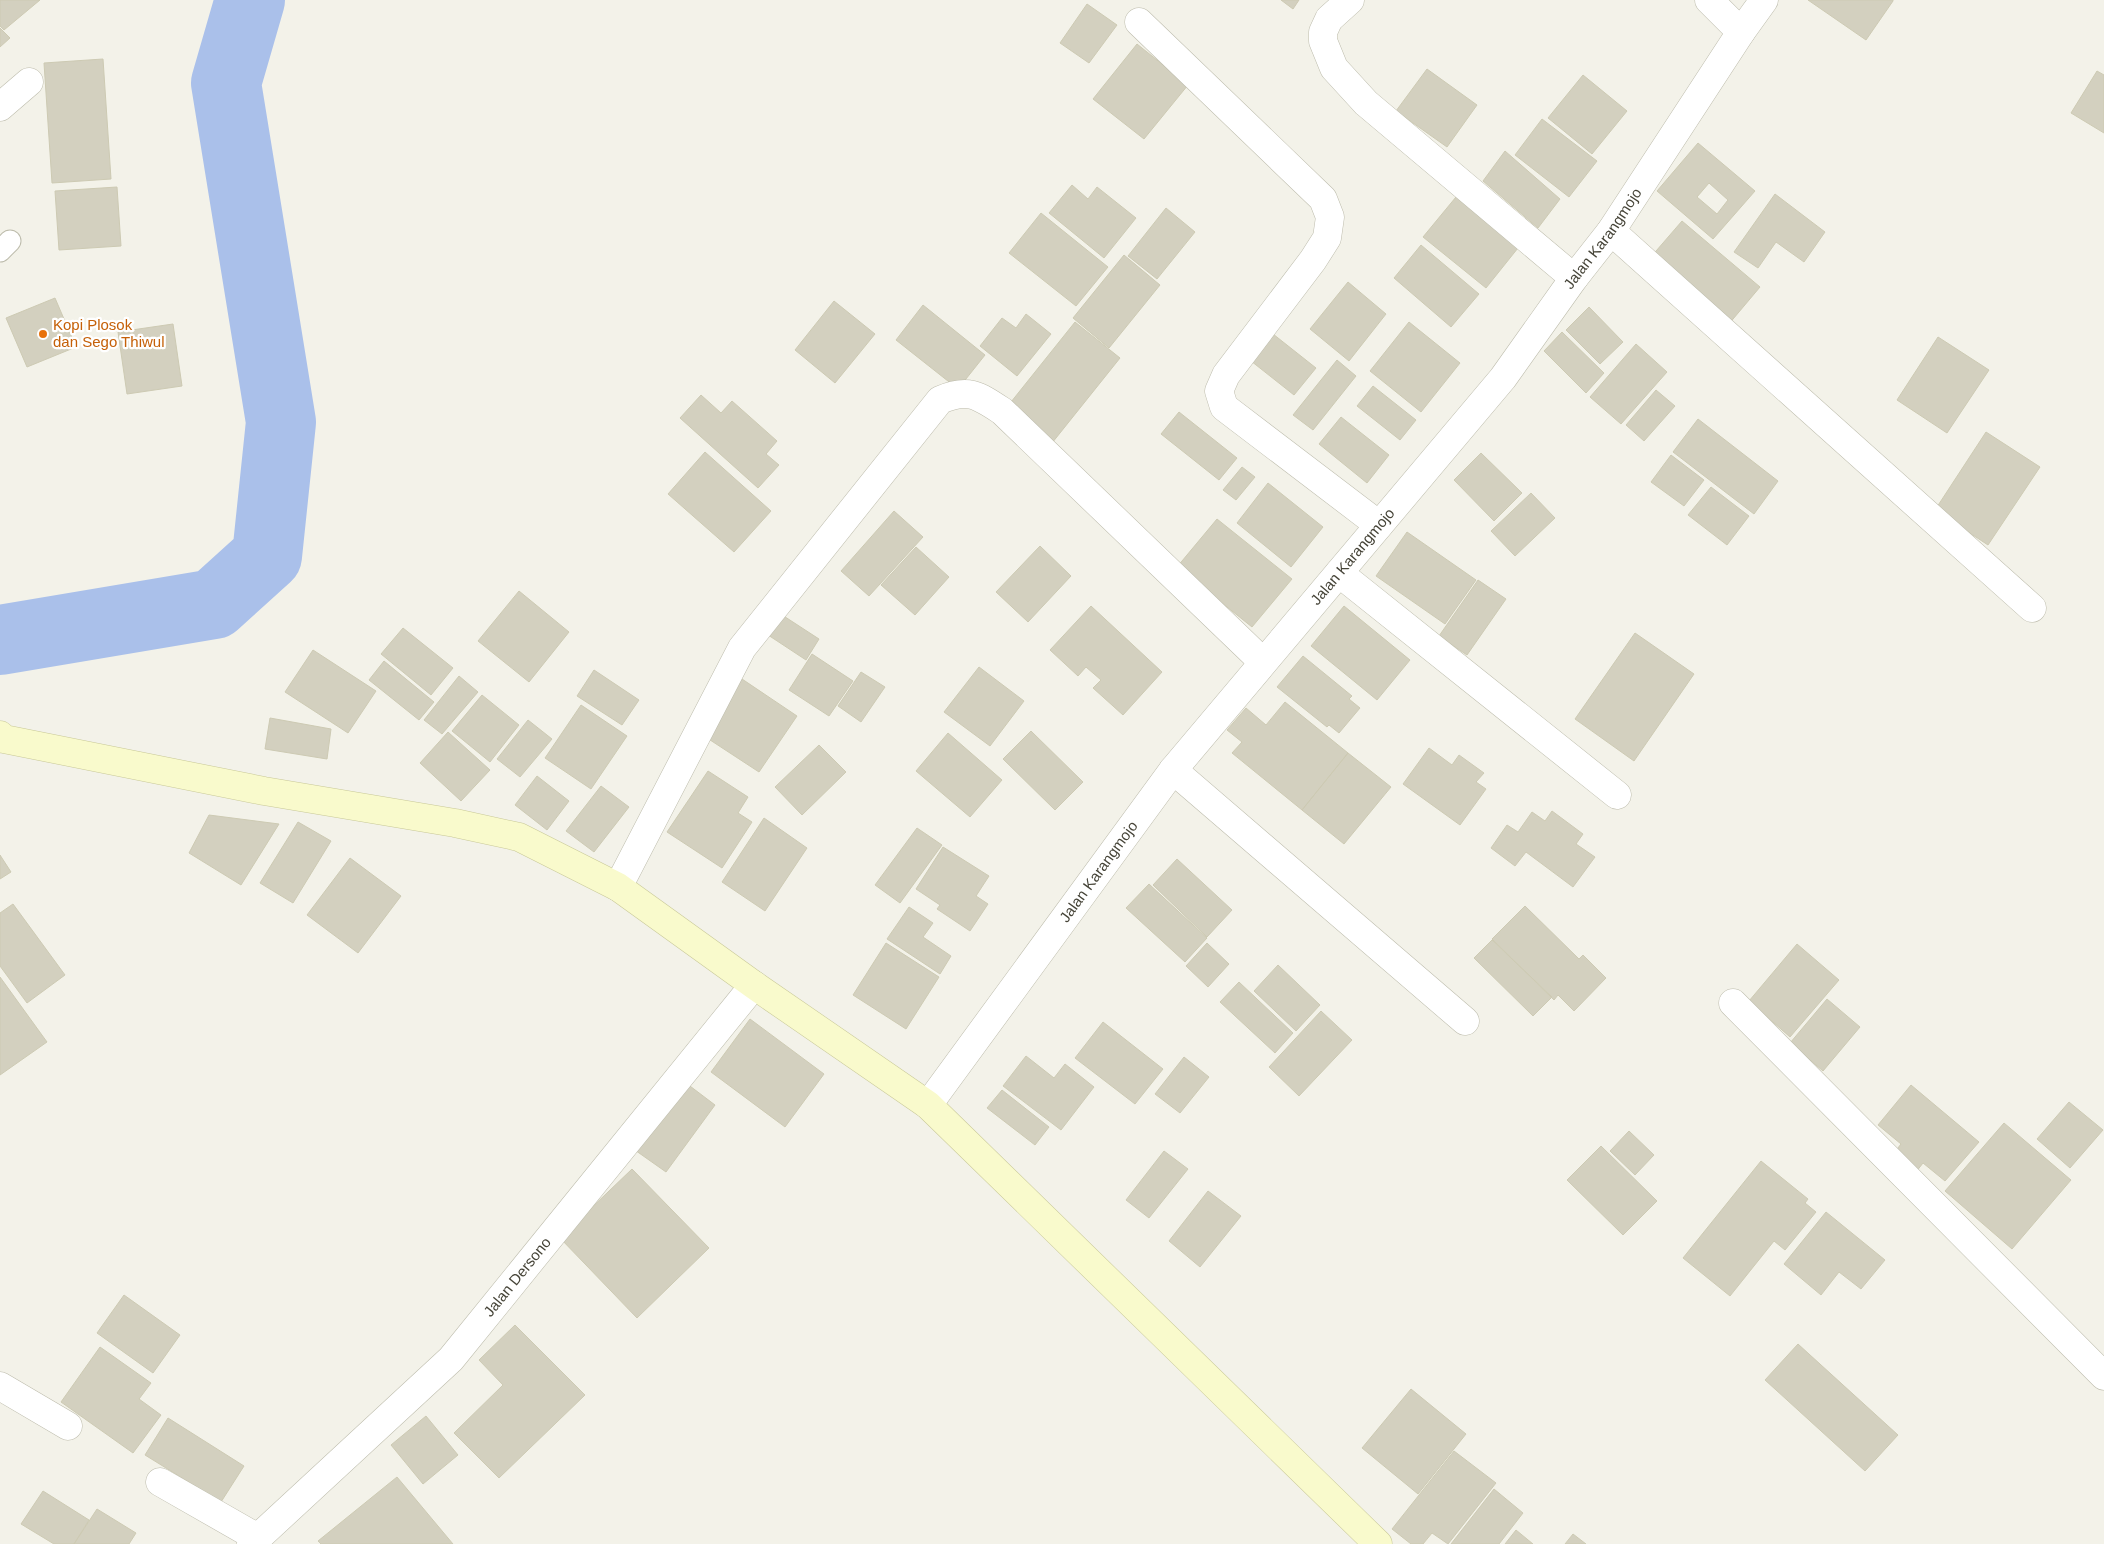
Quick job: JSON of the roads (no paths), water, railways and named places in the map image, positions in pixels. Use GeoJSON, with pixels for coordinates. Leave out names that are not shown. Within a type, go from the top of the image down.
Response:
{"type":"FeatureCollection","features":[{"type":"Feature","properties":{"kind":"main road"},"geometry":{"type":"LineString","coordinates":[[1,738],[264,791],[455,823],[518,837],[618,887],[754,985],[928,1105],[1378,1544]]}},
{"type":"Feature","properties":{"kind":"street"},"geometry":{"type":"LineString","coordinates":[[1350,0],[1328,19],[1323,32],[1323,41],[1334,68],[1366,103],[1574,278]]}},
{"type":"Feature","properties":{"kind":"street"},"geometry":{"type":"LineString","coordinates":[[1709,0],[1741,32]]}},
{"type":"Feature","properties":{"kind":"street","name":"Jalan Karangmojo"},"geometry":{"type":"LineString","coordinates":[[928,1105],[1173,770],[1503,378],[1574,278],[1611,231],[1741,32],[1764,0]]}},
{"type":"Feature","properties":{"kind":"street"},"geometry":{"type":"LineString","coordinates":[[1139,22],[1323,199],[1330,217],[1327,238],[1313,260],[1226,375],[1219,391],[1224,407],[1379,525]]}},
{"type":"Feature","properties":{"kind":"street"},"geometry":{"type":"LineString","coordinates":[[0,107],[29,82]]}},
{"type":"Feature","properties":{"kind":"street"},"geometry":{"type":"LineString","coordinates":[[1611,231],[2032,608]]}},
{"type":"Feature","properties":{"kind":"street"},"geometry":{"type":"LineString","coordinates":[[618,887],[742,648],[940,400],[956,393],[979,396],[1002,411],[1263,662]]}},
{"type":"Feature","properties":{"kind":"street"},"geometry":{"type":"LineString","coordinates":[[1339,573],[1617,795]]}},
{"type":"Feature","properties":{"kind":"street"},"geometry":{"type":"LineString","coordinates":[[1173,770],[1464,1021]]}},
{"type":"Feature","properties":{"kind":"street","name":"Jalan Dersono"},"geometry":{"type":"LineString","coordinates":[[255,1541],[452,1359],[754,985]]}},
{"type":"Feature","properties":{"kind":"street"},"geometry":{"type":"LineString","coordinates":[[1733,1003],[2104,1376]]}},
{"type":"Feature","properties":{"kind":"street"},"geometry":{"type":"LineString","coordinates":[[0,1386],[68,1426]]}},
{"type":"Feature","properties":{"kind":"street"},"geometry":{"type":"LineString","coordinates":[[160,1482],[255,1541]]}},
{"type":"Feature","properties":{"kind":"waterway"},"geometry":{"type":"LineString","coordinates":[[0,640],[214,604],[267,556],[281,422],[226,83],[250,0]]}},
{"type":"Feature","properties":{"kind":"place","name":"Kopi Plosok dan Sego Thiwul"},"geometry":{"type":"Point","coordinates":[43,334]}}]}
